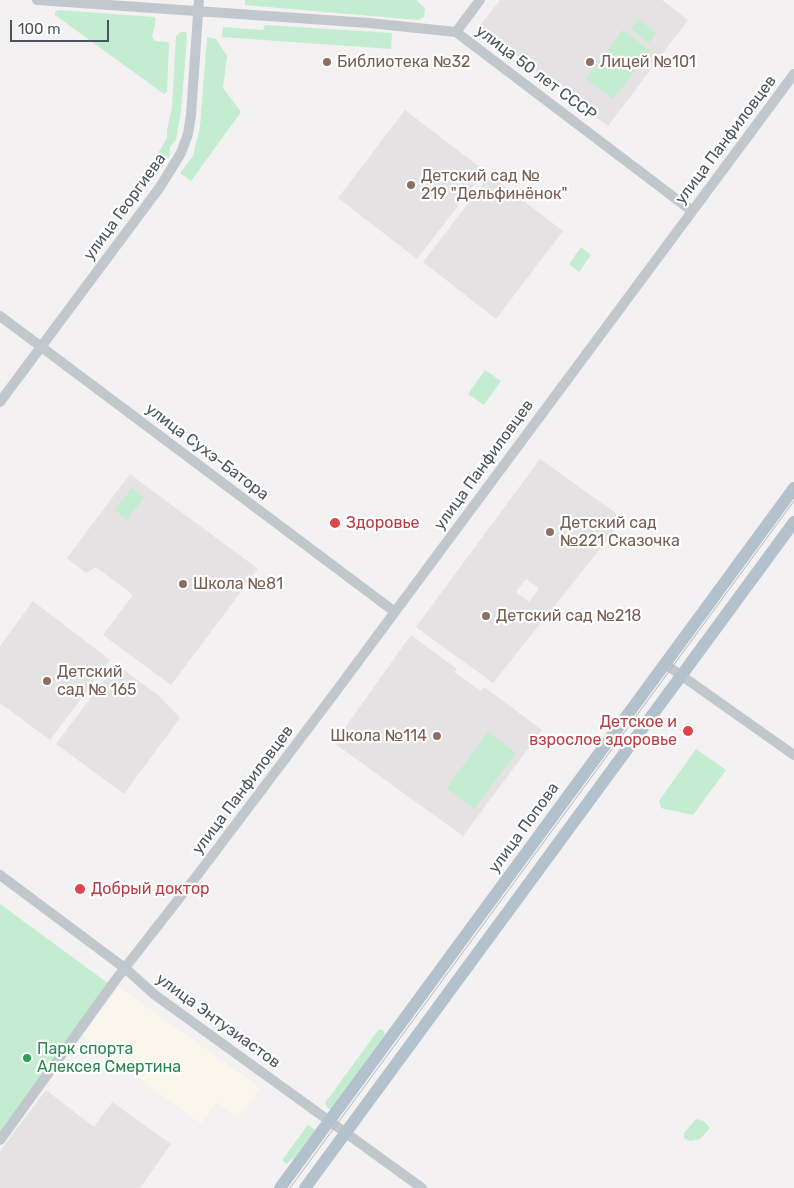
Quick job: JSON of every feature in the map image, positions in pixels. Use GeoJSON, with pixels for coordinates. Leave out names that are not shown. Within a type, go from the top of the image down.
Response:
{"type":"FeatureCollection","features":[{"type":"Feature","properties":{"kind":"main road","name":"улица Попова"},"geometry":{"type":"LineString","coordinates":[[280,1188],[794,488]]}},
{"type":"Feature","properties":{"kind":"main road"},"geometry":{"type":"LineString","coordinates":[[305,1188],[794,522]]}},
{"type":"Feature","properties":{"kind":"street","name":"улица 50 лет СССР"},"geometry":{"type":"LineString","coordinates":[[37,0],[378,24],[456,32],[692,211]]}},
{"type":"Feature","properties":{"kind":"street","name":"улица Георгиева"},"geometry":{"type":"LineString","coordinates":[[0,402],[155,193],[181,153],[188,134],[191,116],[199,0]]}},
{"type":"Feature","properties":{"kind":"street"},"geometry":{"type":"LineString","coordinates":[[456,32],[480,0]]}},
{"type":"Feature","properties":{"kind":"street","name":"улица Панфиловцев"},"geometry":{"type":"LineString","coordinates":[[0,1140],[117,978],[126,969],[395,612],[794,74]]}},
{"type":"Feature","properties":{"kind":"street","name":"улица Сухэ-Батора"},"geometry":{"type":"LineString","coordinates":[[0,316],[395,612]]}},
{"type":"Feature","properties":{"kind":"street"},"geometry":{"type":"LineString","coordinates":[[665,664],[794,754]]}},
{"type":"Feature","properties":{"kind":"street","name":"улица Энтузиастов"},"geometry":{"type":"LineString","coordinates":[[0,875],[126,969],[155,995],[422,1188]]}},
{"type":"Feature","properties":{"kind":"shaded area","name":"Лицей №101"},"geometry":{"type":"Polygon","coordinates":[[[500,0],[662,0],[688,20],[608,126],[479,27],[500,0]]]}},
{"type":"Feature","properties":{"kind":"shaded area","name":"Детский сад № 219 \"Дельфинёнок\""},"geometry":{"type":"Polygon","coordinates":[[[405,110],[485,171],[417,259],[338,198],[405,110]]]}},
{"type":"Feature","properties":{"kind":"shaded area"},"geometry":{"type":"Polygon","coordinates":[[[490,175],[563,231],[496,319],[423,262],[490,175]]]}},
{"type":"Feature","properties":{"kind":"shaded area"},"geometry":{"type":"Polygon","coordinates":[[[540,459],[624,519],[493,683],[416,627],[540,459]],[[526,579],[516,592],[529,602],[539,588],[526,579]]]}},
{"type":"Feature","properties":{"kind":"shaded area","name":"Школа №81"},"geometry":{"type":"Polygon","coordinates":[[[130,474],[258,569],[171,685],[103,635],[133,595],[96,567],[86,573],[67,558],[130,474]]]}},
{"type":"Feature","properties":{"kind":"shaded area","name":"Детский сад № 165"},"geometry":{"type":"Polygon","coordinates":[[[33,601],[110,660],[50,740],[0,703],[0,646],[33,601]]]}},
{"type":"Feature","properties":{"kind":"shaded area","name":"Школа №114"},"geometry":{"type":"Polygon","coordinates":[[[411,635],[457,669],[454,672],[481,691],[484,687],[542,730],[463,836],[334,743],[411,635]]]}},
{"type":"Feature","properties":{"kind":"shaded area"},"geometry":{"type":"Polygon","coordinates":[[[116,664],[159,696],[180,718],[124,794],[56,744],[116,664]]]}},
{"type":"Feature","properties":{"kind":"shaded area"},"geometry":{"type":"Polygon","coordinates":[[[119,987],[260,1088],[238,1117],[216,1102],[201,1124],[82,1036],[119,987]]]}},
{"type":"Feature","properties":{"kind":"shaded area"},"geometry":{"type":"Polygon","coordinates":[[[46,1090],[94,1127],[112,1102],[171,1144],[140,1188],[0,1188],[0,1151],[46,1090]]]}},
{"type":"Feature","properties":{"kind":"green space"},"geometry":{"type":"Polygon","coordinates":[[[245,0],[417,0],[425,9],[424,17],[418,20],[245,5],[245,0]]]}},
{"type":"Feature","properties":{"kind":"green space"},"geometry":{"type":"Polygon","coordinates":[[[59,10],[154,17],[156,19],[152,37],[155,41],[169,43],[167,92],[164,94],[55,15],[55,12],[59,10]]]}},
{"type":"Feature","properties":{"kind":"green space"},"geometry":{"type":"Polygon","coordinates":[[[638,19],[656,33],[648,43],[631,29],[638,19]]]}},
{"type":"Feature","properties":{"kind":"green space"},"geometry":{"type":"Polygon","coordinates":[[[265,25],[392,33],[391,49],[222,37],[223,27],[263,30],[265,25]]]}},
{"type":"Feature","properties":{"kind":"green space"},"geometry":{"type":"Polygon","coordinates":[[[623,30],[650,51],[613,99],[586,79],[623,30]]]}},
{"type":"Feature","properties":{"kind":"green space"},"geometry":{"type":"Polygon","coordinates":[[[181,32],[186,32],[187,37],[181,112],[176,140],[170,147],[170,155],[163,166],[157,174],[153,175],[149,168],[167,138],[172,107],[176,36],[181,32]]]}},
{"type":"Feature","properties":{"kind":"green space"},"geometry":{"type":"Polygon","coordinates":[[[207,37],[216,39],[227,56],[223,88],[241,112],[191,181],[180,173],[193,156],[200,127],[207,37]]]}},
{"type":"Feature","properties":{"kind":"green space"},"geometry":{"type":"Polygon","coordinates":[[[581,247],[591,255],[579,272],[569,264],[581,247]]]}},
{"type":"Feature","properties":{"kind":"green space"},"geometry":{"type":"Polygon","coordinates":[[[485,370],[501,381],[484,405],[468,394],[485,370]]]}},
{"type":"Feature","properties":{"kind":"green space"},"geometry":{"type":"Polygon","coordinates":[[[132,488],[144,497],[127,520],[115,510],[132,488]]]}},
{"type":"Feature","properties":{"kind":"green space"},"geometry":{"type":"Polygon","coordinates":[[[488,732],[516,753],[474,809],[447,788],[488,732]]]}},
{"type":"Feature","properties":{"kind":"green space"},"geometry":{"type":"Polygon","coordinates":[[[696,749],[726,770],[693,815],[661,808],[659,801],[696,749]]]}},
{"type":"Feature","properties":{"kind":"green space","name":"Парк спорта Алексея Смертина"},"geometry":{"type":"Polygon","coordinates":[[[0,904],[109,984],[0,1132],[0,904]]]}},
{"type":"Feature","properties":{"kind":"green space"},"geometry":{"type":"Polygon","coordinates":[[[379,1029],[383,1030],[385,1034],[331,1109],[328,1109],[325,1103],[379,1029]]]}},
{"type":"Feature","properties":{"kind":"green space"},"geometry":{"type":"Polygon","coordinates":[[[696,1119],[704,1121],[710,1128],[700,1139],[690,1141],[684,1138],[684,1133],[696,1119]]]}},
{"type":"Feature","properties":{"kind":"green space"},"geometry":{"type":"Polygon","coordinates":[[[308,1125],[315,1130],[297,1155],[286,1164],[282,1160],[308,1125]]]}},
{"type":"Feature","properties":{"kind":"tram line"},"geometry":{"type":"LineString","coordinates":[[290,1188],[794,501]]}},
{"type":"Feature","properties":{"kind":"place","name":"Библиотека №32"},"geometry":{"type":"Point","coordinates":[327,62]}},
{"type":"Feature","properties":{"kind":"place","name":"Лицей №101"},"geometry":{"type":"Point","coordinates":[590,62]}},
{"type":"Feature","properties":{"kind":"place","name":"Детский сад № 219 \"Дельфинёнок\""},"geometry":{"type":"Point","coordinates":[411,185]}},
{"type":"Feature","properties":{"kind":"place","name":"Здоровье"},"geometry":{"type":"Point","coordinates":[335,523]}},
{"type":"Feature","properties":{"kind":"place","name":"Детский сад №221 Сказочка"},"geometry":{"type":"Point","coordinates":[550,532]}},
{"type":"Feature","properties":{"kind":"place","name":"Школа №81"},"geometry":{"type":"Point","coordinates":[183,584]}},
{"type":"Feature","properties":{"kind":"place","name":"Детский сад №218"},"geometry":{"type":"Point","coordinates":[486,616]}},
{"type":"Feature","properties":{"kind":"place","name":"Детский сад № 165"},"geometry":{"type":"Point","coordinates":[47,681]}},
{"type":"Feature","properties":{"kind":"place","name":"Детское и взрослое здоровье"},"geometry":{"type":"Point","coordinates":[688,731]}},
{"type":"Feature","properties":{"kind":"place","name":"Школа №114"},"geometry":{"type":"Point","coordinates":[437,736]}},
{"type":"Feature","properties":{"kind":"place","name":"Добрый доктор"},"geometry":{"type":"Point","coordinates":[80,889]}},
{"type":"Feature","properties":{"kind":"place","name":"Парк спорта Алексея Смертина"},"geometry":{"type":"Point","coordinates":[27,1058]}}]}
